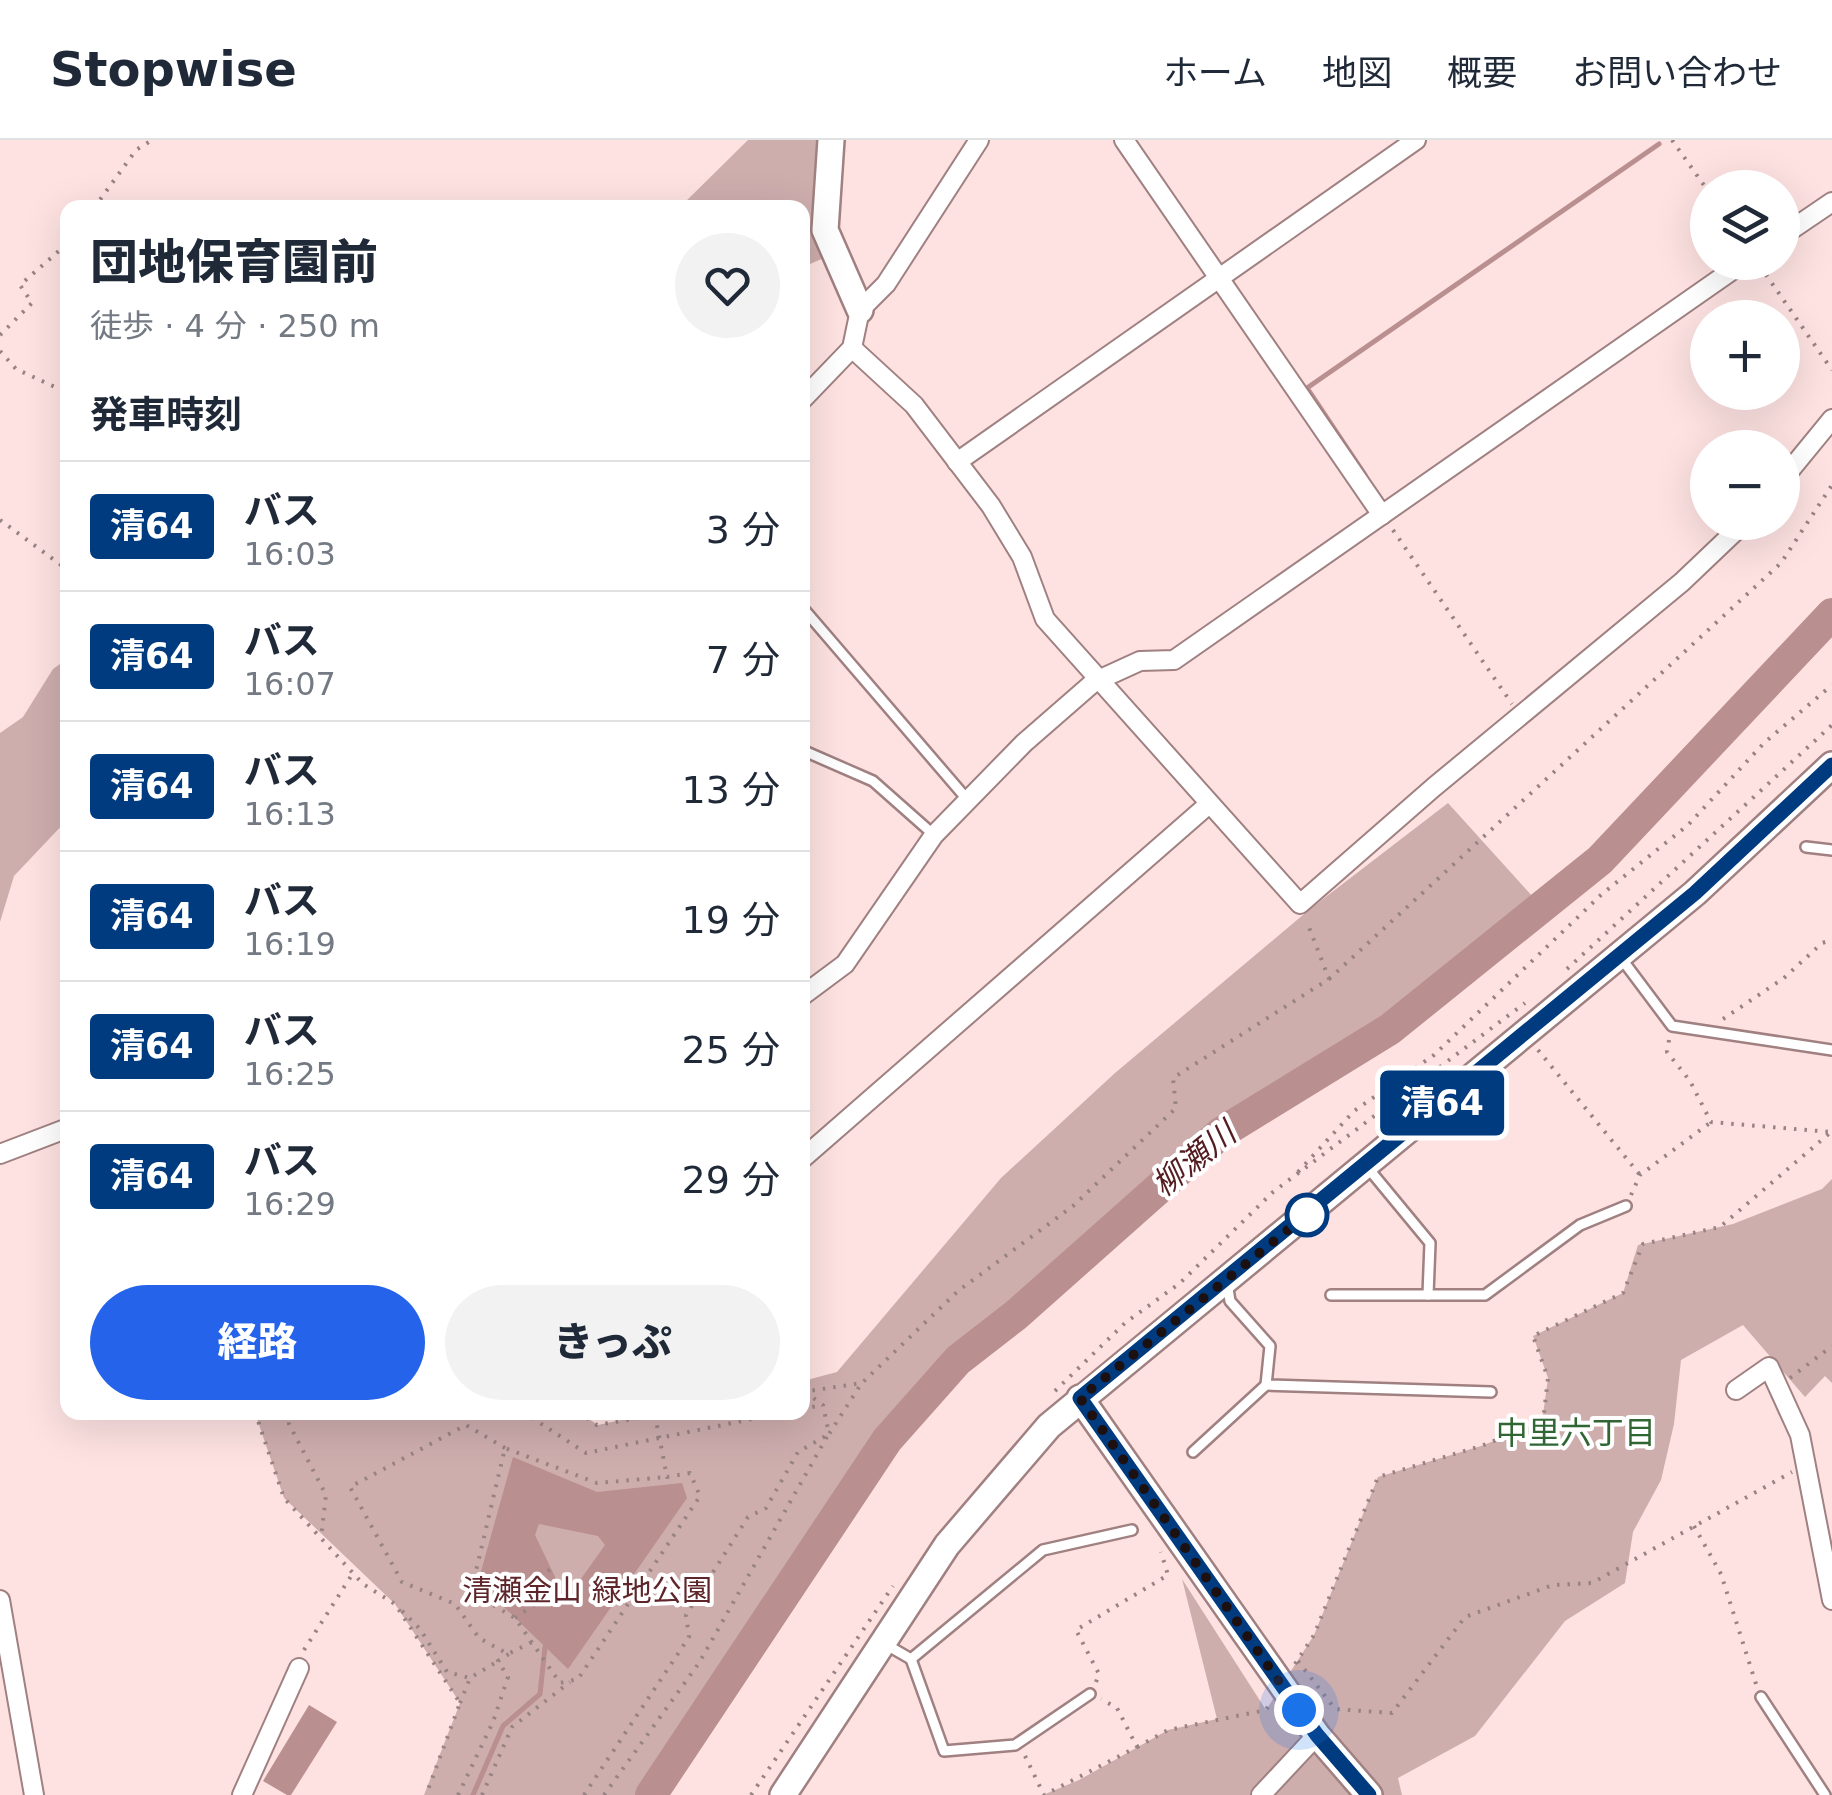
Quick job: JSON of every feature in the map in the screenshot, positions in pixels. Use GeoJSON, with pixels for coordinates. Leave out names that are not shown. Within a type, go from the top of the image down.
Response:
{"type":"FeatureCollection","features":[{"type":"Feature","properties":{"kind":"street"},"geometry":{"type":"LineString","coordinates":[[810,392],[852,348],[860,328],[860,310],[825,230],[832,140]]}},
{"type":"Feature","properties":{"kind":"street"},"geometry":{"type":"LineString","coordinates":[[860,310],[886,284],[979,140]]}},
{"type":"Feature","properties":{"kind":"street"},"geometry":{"type":"LineString","coordinates":[[1124,140],[1382,514]]}},
{"type":"Feature","properties":{"kind":"street"},"geometry":{"type":"LineString","coordinates":[[958,462],[1416,140]]}},
{"type":"Feature","properties":{"kind":"street"},"geometry":{"type":"LineString","coordinates":[[1800,224],[1832,202]]}},
{"type":"Feature","properties":{"kind":"street"},"geometry":{"type":"LineString","coordinates":[[810,990],[845,964],[934,834],[966,798],[1102,678],[1140,661],[1174,660],[1718,280]]}},
{"type":"Feature","properties":{"kind":"street"},"geometry":{"type":"LineString","coordinates":[[852,348],[914,405],[992,506],[1022,557],[1045,619],[1102,678],[1300,904],[1682,582],[1726,540]]}},
{"type":"Feature","properties":{"kind":"street"},"geometry":{"type":"LineString","coordinates":[[1800,458],[1832,420]]}},
{"type":"Feature","properties":{"kind":"street"},"geometry":{"type":"LineString","coordinates":[[782,1795],[882,1642],[986,1496],[1080,1398],[1695,893],[1832,765]]}},
{"type":"Feature","properties":{"kind":"street"},"geometry":{"type":"LineString","coordinates":[[810,1152],[1209,804]]}},
{"type":"Feature","properties":{"kind":"street"},"geometry":{"type":"LineString","coordinates":[[0,1154],[60,1131]]}},
{"type":"Feature","properties":{"kind":"street"},"geometry":{"type":"LineString","coordinates":[[1736,1390],[1770,1367],[1800,1434],[1832,1600]]}},
{"type":"Feature","properties":{"kind":"street"},"geometry":{"type":"LineString","coordinates":[[1080,1398],[1281,1686],[1369,1795]]}},
{"type":"Feature","properties":{"kind":"street"},"geometry":{"type":"LineString","coordinates":[[0,1600],[34,1795]]}},
{"type":"Feature","properties":{"kind":"street"},"geometry":{"type":"LineString","coordinates":[[242,1795],[299,1668]]}},
{"type":"Feature","properties":{"kind":"street"},"geometry":{"type":"LineString","coordinates":[[1261,1795],[1317,1735]]}},
{"type":"Feature","properties":{"kind":"lane"},"geometry":{"type":"LineString","coordinates":[[810,616],[966,798]]}},
{"type":"Feature","properties":{"kind":"lane"},"geometry":{"type":"LineString","coordinates":[[810,753],[873,781],[934,834]]}},
{"type":"Feature","properties":{"kind":"lane"},"geometry":{"type":"LineString","coordinates":[[1806,847],[1832,850]]}},
{"type":"Feature","properties":{"kind":"lane"},"geometry":{"type":"LineString","coordinates":[[1620,955],[1672,1026],[1702,1034],[1832,1050]]}},
{"type":"Feature","properties":{"kind":"lane"},"geometry":{"type":"LineString","coordinates":[[1366,1166],[1430,1243],[1428,1295]]}},
{"type":"Feature","properties":{"kind":"lane"},"geometry":{"type":"LineString","coordinates":[[1331,1296],[1486,1295],[1580,1225],[1626,1206]]}},
{"type":"Feature","properties":{"kind":"lane"},"geometry":{"type":"LineString","coordinates":[[1193,1452],[1266,1385],[1270,1346],[1230,1300],[1227,1280]]}},
{"type":"Feature","properties":{"kind":"lane"},"geometry":{"type":"LineString","coordinates":[[1266,1385],[1491,1392]]}},
{"type":"Feature","properties":{"kind":"lane"},"geometry":{"type":"LineString","coordinates":[[911,1659],[1043,1550],[1132,1530]]}},
{"type":"Feature","properties":{"kind":"lane"},"geometry":{"type":"LineString","coordinates":[[882,1642],[911,1659],[944,1750],[1015,1745],[1090,1694]]}},
{"type":"Feature","properties":{"kind":"lane"},"geometry":{"type":"LineString","coordinates":[[1761,1697],[1825,1795]]}},
{"type":"Feature","properties":{"kind":"path"},"geometry":{"type":"LineString","coordinates":[[135,140],[142,146]]}},
{"type":"Feature","properties":{"kind":"path"},"geometry":{"type":"LineString","coordinates":[[100,200],[142,146],[152,140]]}},
{"type":"Feature","properties":{"kind":"path"},"geometry":{"type":"LineString","coordinates":[[1672,140],[1694,170]]}},
{"type":"Feature","properties":{"kind":"path"},"geometry":{"type":"LineString","coordinates":[[0,335],[32,303],[20,285],[60,250]]}},
{"type":"Feature","properties":{"kind":"path"},"geometry":{"type":"LineString","coordinates":[[1770,280],[1832,370]]}},
{"type":"Feature","properties":{"kind":"path"},"geometry":{"type":"LineString","coordinates":[[0,351],[16,369],[60,389]]}},
{"type":"Feature","properties":{"kind":"path"},"geometry":{"type":"LineString","coordinates":[[604,1795],[699,1663],[862,1383],[958,1291],[1073,1206],[1176,1108],[1173,1078],[1329,979],[1781,563],[1832,485]]}},
{"type":"Feature","properties":{"kind":"path"},"geometry":{"type":"LineString","coordinates":[[1382,514],[1521,716]]}},
{"type":"Feature","properties":{"kind":"path"},"geometry":{"type":"LineString","coordinates":[[0,520],[60,564]]}},
{"type":"Feature","properties":{"kind":"path"},"geometry":{"type":"LineString","coordinates":[[1292,1179],[1354,1111],[1434,1056],[1602,894],[1688,825],[1764,743],[1832,685]]}},
{"type":"Feature","properties":{"kind":"path"},"geometry":{"type":"LineString","coordinates":[[1300,904],[1329,979]]}},
{"type":"Feature","properties":{"kind":"path"},"geometry":{"type":"LineString","coordinates":[[1702,1034],[1784,978],[1822,942],[1832,940]]}},
{"type":"Feature","properties":{"kind":"path"},"geometry":{"type":"LineString","coordinates":[[1672,1026],[1667,1052],[1690,1080],[1711,1122]]}},
{"type":"Feature","properties":{"kind":"path"},"geometry":{"type":"LineString","coordinates":[[1525,1034],[1640,1176]]}},
{"type":"Feature","properties":{"kind":"path"},"geometry":{"type":"LineString","coordinates":[[1626,1206],[1640,1176],[1711,1122],[1831,1132]]}},
{"type":"Feature","properties":{"kind":"path"},"geometry":{"type":"LineString","coordinates":[[1015,1745],[1028,1760],[1044,1795],[1168,1730],[1266,1710],[1314,1635],[1378,1476],[1481,1446],[1542,1422],[1548,1378],[1533,1336],[1623,1293],[1644,1244],[1720,1227],[1831,1132]]}},
{"type":"Feature","properties":{"kind":"path"},"geometry":{"type":"LineString","coordinates":[[1779,1387],[1832,1346]]}},
{"type":"Feature","properties":{"kind":"path"},"geometry":{"type":"LineString","coordinates":[[810,1391],[862,1383]]}},
{"type":"Feature","properties":{"kind":"path"},"geometry":{"type":"LineString","coordinates":[[810,1396],[823,1405],[829,1434]]}},
{"type":"Feature","properties":{"kind":"path"},"geometry":{"type":"LineString","coordinates":[[810,1407],[823,1405]]}},
{"type":"Feature","properties":{"kind":"path"},"geometry":{"type":"LineString","coordinates":[[258,1420],[284,1498],[353,1572],[396,1604],[420,1628],[447,1672],[470,1678]]}},
{"type":"Feature","properties":{"kind":"path"},"geometry":{"type":"LineString","coordinates":[[290,1420],[326,1495],[321,1538]]}},
{"type":"Feature","properties":{"kind":"path"},"geometry":{"type":"LineString","coordinates":[[534,1420],[586,1453],[747,1420]]}},
{"type":"Feature","properties":{"kind":"path"},"geometry":{"type":"LineString","coordinates":[[590,1420],[598,1425],[630,1420]]}},
{"type":"Feature","properties":{"kind":"path"},"geometry":{"type":"LineString","coordinates":[[656,1420],[667,1477]]}},
{"type":"Feature","properties":{"kind":"path"},"geometry":{"type":"LineString","coordinates":[[482,1795],[512,1727],[574,1680],[700,1496],[690,1473],[596,1483],[504,1448],[466,1425],[350,1487],[402,1582],[455,1604],[479,1638],[510,1653]]}},
{"type":"Feature","properties":{"kind":"path"},"geometry":{"type":"LineString","coordinates":[[584,1795],[690,1637],[686,1614],[748,1517],[766,1508],[798,1452],[829,1434]]}},
{"type":"Feature","properties":{"kind":"path"},"geometry":{"type":"LineString","coordinates":[[504,1448],[471,1592],[515,1618],[560,1682],[574,1680]]}},
{"type":"Feature","properties":{"kind":"path"},"geometry":{"type":"LineString","coordinates":[[1298,1661],[1335,1708],[1392,1713],[1465,1617],[1554,1585],[1592,1583],[1807,1464]]}},
{"type":"Feature","properties":{"kind":"path"},"geometry":{"type":"LineString","coordinates":[[1694,1526],[1720,1574],[1761,1697]]}},
{"type":"Feature","properties":{"kind":"path"},"geometry":{"type":"LineString","coordinates":[[1132,1530],[1158,1540],[1168,1576],[1076,1630],[1100,1674],[1090,1694],[1118,1708],[1137,1747]]}},
{"type":"Feature","properties":{"kind":"path"},"geometry":{"type":"LineString","coordinates":[[515,1618],[540,1601],[529,1583],[551,1569]]}},
{"type":"Feature","properties":{"kind":"path"},"geometry":{"type":"LineString","coordinates":[[299,1668],[307,1645],[353,1572]]}},
{"type":"Feature","properties":{"kind":"path"},"geometry":{"type":"LineString","coordinates":[[396,1604],[460,1703]]}},
{"type":"Feature","properties":{"kind":"path"},"geometry":{"type":"LineString","coordinates":[[426,1795],[470,1678],[532,1642]]}},
{"type":"Feature","properties":{"kind":"path"},"geometry":{"type":"LineString","coordinates":[[458,1795],[493,1722],[508,1677],[498,1661]]}},
{"type":"Feature","properties":{"kind":"green space"},"geometry":{"type":"Polygon","coordinates":[[[748,140],[820,140],[812,226],[824,258],[810,264],[810,200],[687,200],[748,140]]]}},
{"type":"Feature","properties":{"kind":"green space"},"geometry":{"type":"Polygon","coordinates":[[[60,664],[60,827],[14,876],[0,922],[0,733],[23,717],[60,664]]]}},
{"type":"Feature","properties":{"kind":"green space","name":"清瀬金山 緑地公園"},"geometry":{"type":"Polygon","coordinates":[[[1448,803],[1543,908],[1221,1133],[958,1360],[887,1440],[655,1795],[424,1795],[460,1703],[395,1604],[284,1498],[257,1420],[590,1420],[598,1425],[621,1420],[810,1420],[810,1379],[837,1372],[1001,1178],[1115,1073],[1310,909],[1448,803]]]}},
{"type":"Feature","properties":{"kind":"green space"},"geometry":{"type":"Polygon","coordinates":[[[1832,1179],[1832,1383],[1825,1376],[1805,1397],[1743,1325],[1681,1360],[1674,1424],[1661,1480],[1633,1532],[1625,1583],[1565,1621],[1475,1736],[1398,1778],[1402,1795],[1043,1795],[1079,1780],[1168,1730],[1217,1719],[1182,1579],[1266,1710],[1314,1635],[1378,1477],[1481,1446],[1542,1422],[1548,1378],[1533,1336],[1623,1293],[1638,1245],[1733,1224],[1822,1189],[1832,1179]]]}},
{"type":"Feature","properties":{"kind":"shaded area"},"geometry":{"type":"Polygon","coordinates":[[[513,1457],[597,1492],[682,1483],[687,1498],[568,1669],[478,1582],[513,1457]],[[539,1524],[535,1535],[566,1600],[605,1545],[598,1536],[539,1524]]]}},
{"type":"Feature","properties":{"kind":"shaded area"},"geometry":{"type":"Polygon","coordinates":[[[309,1705],[337,1722],[291,1795],[287,1795],[263,1781],[309,1705]]]}},
{"type":"Feature","properties":{"kind":"waterway"},"geometry":{"type":"LineString","coordinates":[[1365,475],[1307,388],[1659,144]]}},
{"type":"Feature","properties":{"kind":"waterway","name":"柳瀬川"},"geometry":{"type":"LineString","coordinates":[[651,1795],[887,1440],[958,1360],[1016,1315],[1221,1133],[1390,1029],[1600,860],[1832,614]]}},
{"type":"Feature","properties":{"kind":"waterway"},"geometry":{"type":"LineString","coordinates":[[473,1795],[503,1726],[540,1694],[545,1647]]}},
{"type":"Feature","properties":{"kind":"bus line","name":"清64"},"geometry":{"type":"LineString","coordinates":[[1369,1795],[1281,1686],[1080,1398],[1695,893],[1832,765]]}},
{"type":"Feature","properties":{"kind":"district","name":"中里六丁目"},"geometry":{"type":"Point","coordinates":[1576,1433]}},
{"type":"Feature","properties":{"kind":"route"},"geometry":{"type":"LineString","coordinates":[[1299,1710],[1080,1398],[1310,1212],[1307,1215]]}}]}
